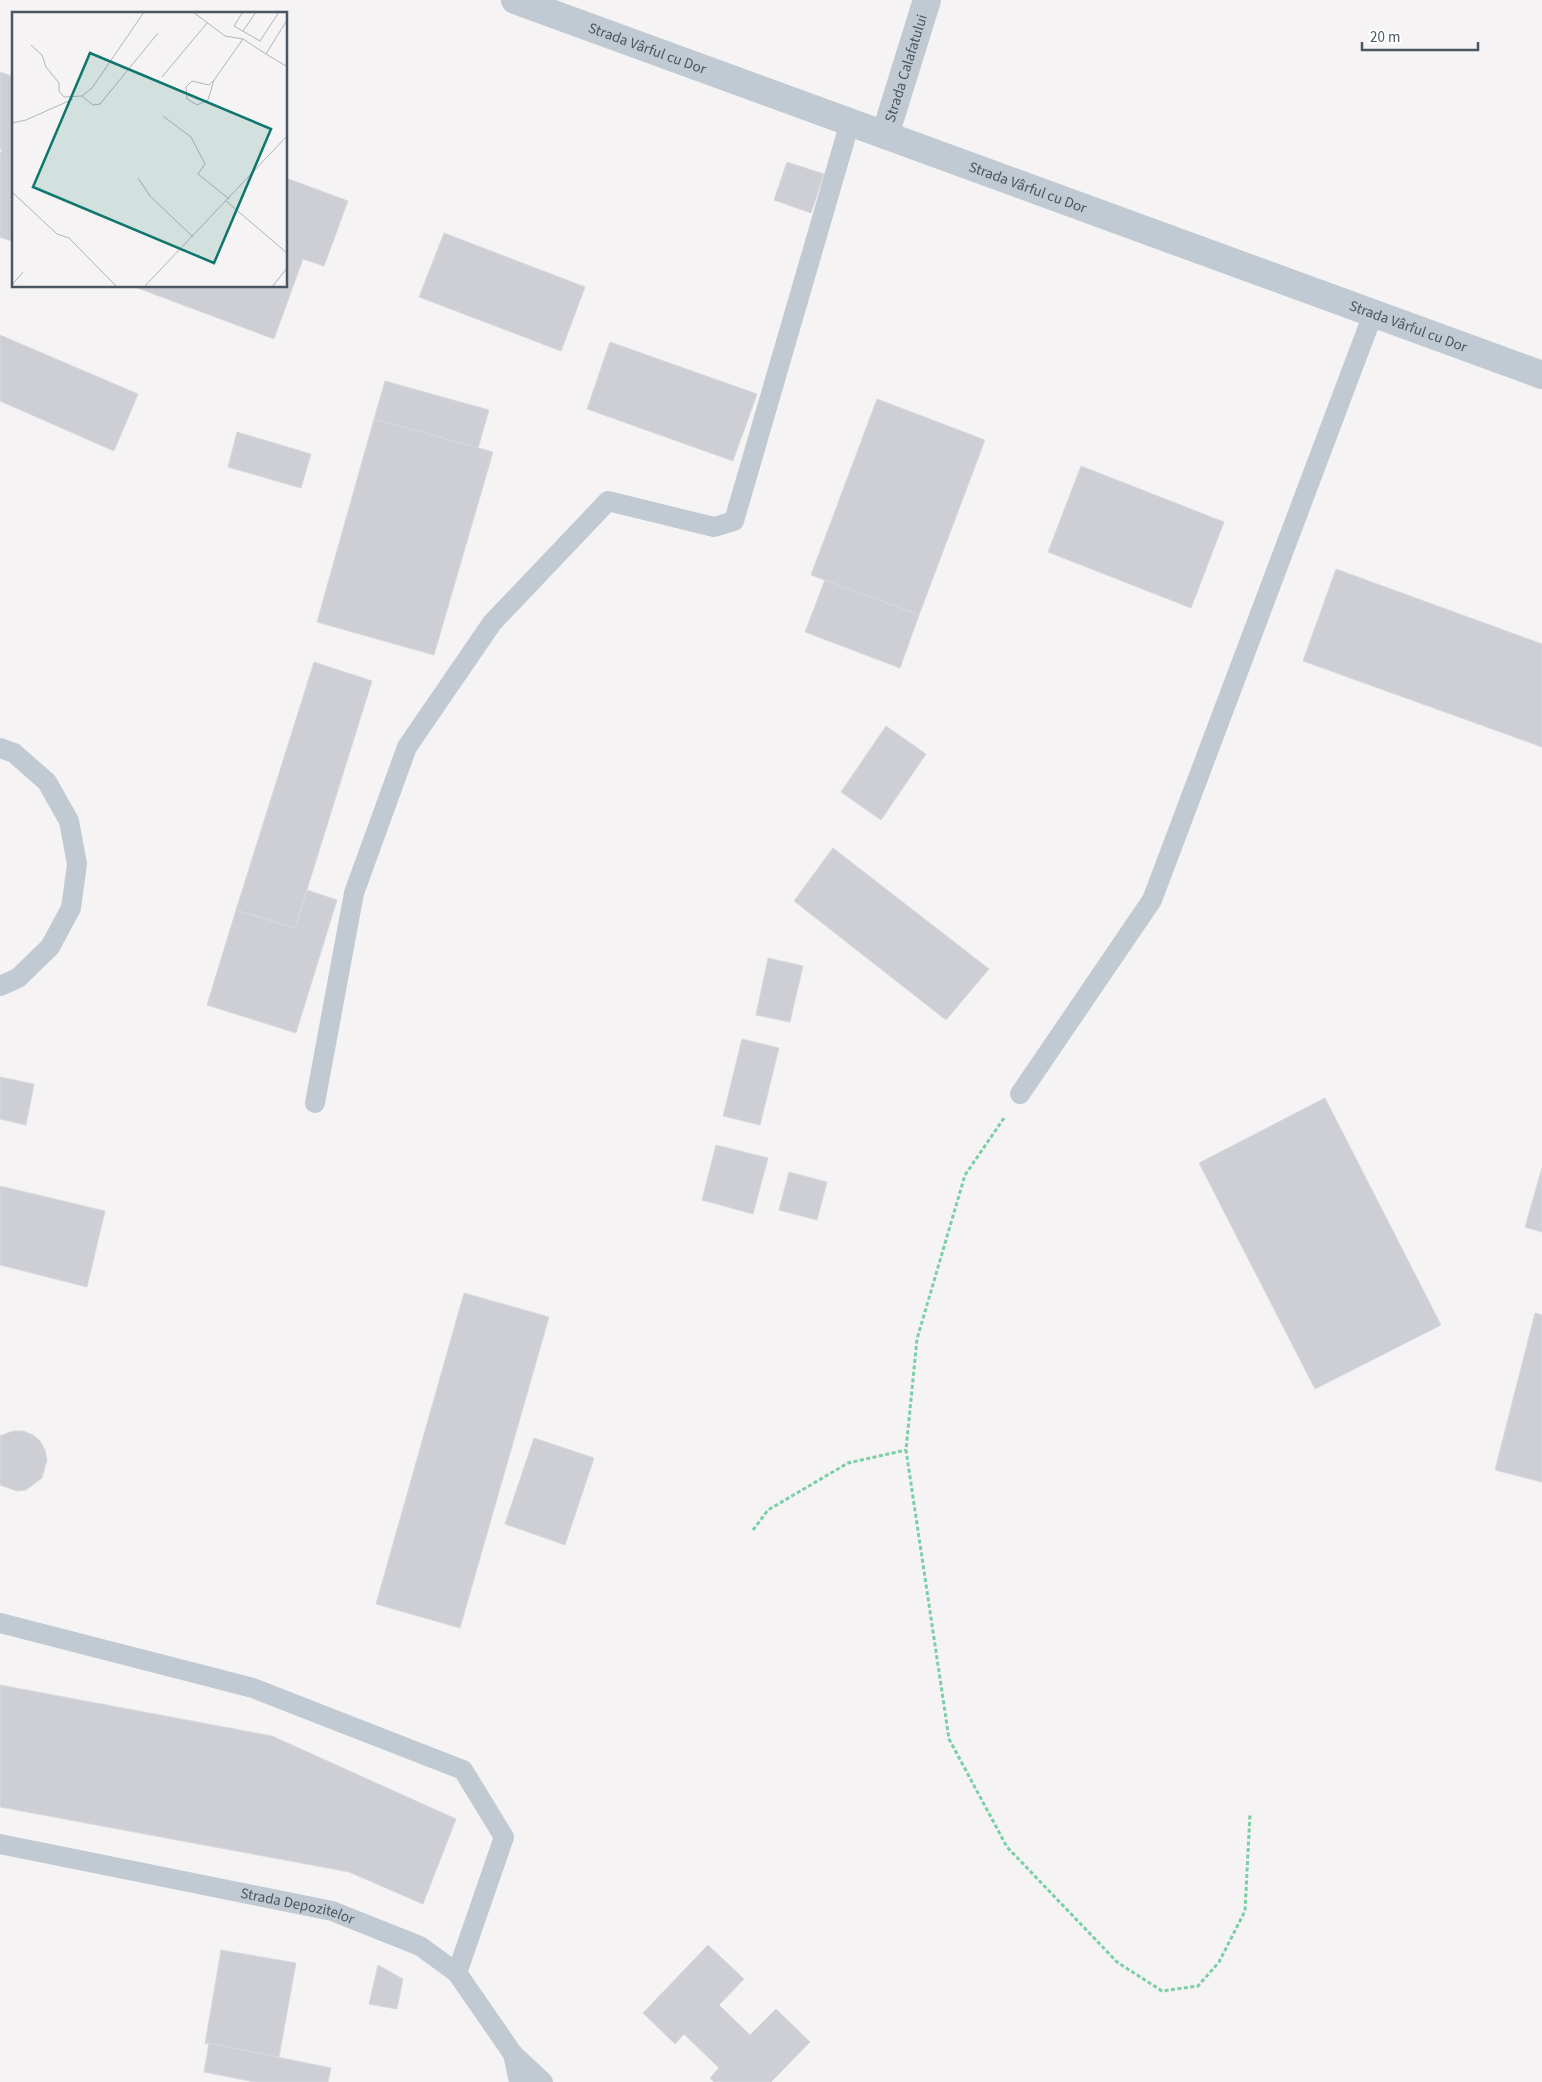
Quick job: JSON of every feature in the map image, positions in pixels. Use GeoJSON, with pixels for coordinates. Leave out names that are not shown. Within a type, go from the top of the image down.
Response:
{"type":"FeatureCollection","features":[{"type":"Feature","properties":{"kind":"street","name":"Strada Vârful cu Dor"},"geometry":{"type":"LineString","coordinates":[[515,0],[1542,376]]}},
{"type":"Feature","properties":{"kind":"street","name":"Strada Calafatului"},"geometry":{"type":"LineString","coordinates":[[885,135],[927,0]]}},
{"type":"Feature","properties":{"kind":"lane"},"geometry":{"type":"LineString","coordinates":[[315,1103],[354,893],[406,747],[492,623],[608,501],[714,527],[734,521],[850,122]]}},
{"type":"Feature","properties":{"kind":"lane"},"geometry":{"type":"LineString","coordinates":[[1020,1094],[1152,900],[1373,314]]}},
{"type":"Feature","properties":{"kind":"lane"},"geometry":{"type":"LineString","coordinates":[[0,748],[14,753],[47,782],[69,821],[77,864],[71,908],[50,947],[18,978],[0,986]]}},
{"type":"Feature","properties":{"kind":"lane"},"geometry":{"type":"LineString","coordinates":[[0,1623],[254,1688],[463,1770],[504,1837],[457,1973]]}},
{"type":"Feature","properties":{"kind":"lane","name":"Strada Depozitelor"},"geometry":{"type":"LineString","coordinates":[[0,1844],[332,1911],[420,1946],[457,1973],[514,2054],[519,2082]]}},
{"type":"Feature","properties":{"kind":"lane"},"geometry":{"type":"LineString","coordinates":[[514,2054],[543,2082]]}},
{"type":"Feature","properties":{"kind":"path"},"geometry":{"type":"LineString","coordinates":[[1020,1094],[965,1175],[917,1339],[906,1450],[949,1739],[1006,1848],[1117,1962],[1162,1991],[1198,1986],[1219,1962],[1245,1911],[1250,1814]]}},
{"type":"Feature","properties":{"kind":"path"},"geometry":{"type":"LineString","coordinates":[[753,1530],[768,1510],[848,1463],[906,1450]]}},
{"type":"Feature","properties":{"kind":"building"},"geometry":{"type":"Polygon","coordinates":[[[0,72],[12,76],[12,241],[0,237],[0,155],[2,149],[0,149],[0,72]]]}},
{"type":"Feature","properties":{"kind":"building"},"geometry":{"type":"Polygon","coordinates":[[[787,162],[824,174],[811,213],[774,200],[787,162]]]}},
{"type":"Feature","properties":{"kind":"building"},"geometry":{"type":"Polygon","coordinates":[[[288,179],[348,201],[324,266],[303,259],[274,339],[137,288],[288,288],[288,179]]]}},
{"type":"Feature","properties":{"kind":"building"},"geometry":{"type":"Polygon","coordinates":[[[444,233],[585,287],[561,351],[419,297],[444,233]]]}},
{"type":"Feature","properties":{"kind":"building"},"geometry":{"type":"Polygon","coordinates":[[[0,335],[138,394],[114,451],[0,401],[0,335]]]}},
{"type":"Feature","properties":{"kind":"building"},"geometry":{"type":"Polygon","coordinates":[[[610,342],[757,394],[733,461],[587,409],[610,342]]]}},
{"type":"Feature","properties":{"kind":"building"},"geometry":{"type":"Polygon","coordinates":[[[385,381],[489,410],[478,448],[374,419],[385,381]]]}},
{"type":"Feature","properties":{"kind":"building"},"geometry":{"type":"Polygon","coordinates":[[[877,399],[985,440],[919,615],[811,575],[877,399]]]}},
{"type":"Feature","properties":{"kind":"building"},"geometry":{"type":"Polygon","coordinates":[[[374,419],[493,452],[434,655],[317,622],[374,419]]]}},
{"type":"Feature","properties":{"kind":"building"},"geometry":{"type":"Polygon","coordinates":[[[237,432],[311,454],[301,488],[228,467],[237,432]]]}},
{"type":"Feature","properties":{"kind":"building"},"geometry":{"type":"Polygon","coordinates":[[[1081,466],[1224,522],[1191,608],[1048,552],[1081,466]]]}},
{"type":"Feature","properties":{"kind":"building"},"geometry":{"type":"Polygon","coordinates":[[[1336,569],[1542,644],[1542,747],[1303,661],[1336,569]]]}},
{"type":"Feature","properties":{"kind":"building"},"geometry":{"type":"Polygon","coordinates":[[[825,580],[919,615],[900,668],[805,632],[825,580]]]}},
{"type":"Feature","properties":{"kind":"building"},"geometry":{"type":"Polygon","coordinates":[[[314,662],[372,681],[295,928],[236,910],[314,662]]]}},
{"type":"Feature","properties":{"kind":"building"},"geometry":{"type":"Polygon","coordinates":[[[886,726],[926,754],[881,820],[841,792],[886,726]]]}},
{"type":"Feature","properties":{"kind":"building"},"geometry":{"type":"Polygon","coordinates":[[[833,848],[989,969],[946,1020],[794,901],[833,848]]]}},
{"type":"Feature","properties":{"kind":"building"},"geometry":{"type":"Polygon","coordinates":[[[307,890],[337,900],[296,1033],[207,1005],[236,910],[295,928],[307,890]]]}},
{"type":"Feature","properties":{"kind":"building"},"geometry":{"type":"Polygon","coordinates":[[[768,958],[803,966],[790,1022],[756,1015],[768,958]]]}},
{"type":"Feature","properties":{"kind":"building"},"geometry":{"type":"Polygon","coordinates":[[[742,1039],[779,1048],[760,1125],[723,1116],[742,1039]]]}},
{"type":"Feature","properties":{"kind":"building"},"geometry":{"type":"Polygon","coordinates":[[[0,1077],[34,1084],[26,1125],[0,1119],[0,1077]]]}},
{"type":"Feature","properties":{"kind":"building"},"geometry":{"type":"Polygon","coordinates":[[[1325,1098],[1441,1325],[1315,1389],[1199,1163],[1325,1098]]]}},
{"type":"Feature","properties":{"kind":"building"},"geometry":{"type":"Polygon","coordinates":[[[716,1145],[768,1158],[753,1214],[702,1200],[716,1145]]]}},
{"type":"Feature","properties":{"kind":"building"},"geometry":{"type":"Polygon","coordinates":[[[1542,1168],[1542,1232],[1525,1227],[1542,1168]]]}},
{"type":"Feature","properties":{"kind":"building"},"geometry":{"type":"Polygon","coordinates":[[[789,1172],[827,1182],[817,1220],[779,1210],[789,1172]]]}},
{"type":"Feature","properties":{"kind":"building"},"geometry":{"type":"Polygon","coordinates":[[[0,1186],[105,1211],[87,1287],[0,1265],[0,1186]]]}},
{"type":"Feature","properties":{"kind":"building"},"geometry":{"type":"Polygon","coordinates":[[[464,1293],[549,1317],[460,1628],[376,1604],[464,1293]]]}},
{"type":"Feature","properties":{"kind":"building"},"geometry":{"type":"Polygon","coordinates":[[[1535,1313],[1542,1315],[1542,1482],[1495,1470],[1535,1313]]]}},
{"type":"Feature","properties":{"kind":"building"},"geometry":{"type":"Polygon","coordinates":[[[13,1431],[23,1431],[33,1435],[40,1441],[45,1450],[47,1460],[42,1478],[26,1490],[17,1491],[0,1485],[0,1436],[13,1431]]]}},
{"type":"Feature","properties":{"kind":"building"},"geometry":{"type":"Polygon","coordinates":[[[534,1438],[594,1458],[565,1545],[505,1524],[534,1438]]]}},
{"type":"Feature","properties":{"kind":"building"},"geometry":{"type":"Polygon","coordinates":[[[0,1685],[272,1736],[456,1819],[423,1904],[349,1872],[0,1807],[0,1685]]]}},
{"type":"Feature","properties":{"kind":"building"},"geometry":{"type":"Polygon","coordinates":[[[708,1945],[744,1979],[719,2005],[750,2035],[776,2009],[810,2042],[771,2082],[714,2082],[710,2078],[719,2068],[684,2034],[675,2044],[643,2013],[708,1945]]]}},
{"type":"Feature","properties":{"kind":"building"},"geometry":{"type":"Polygon","coordinates":[[[221,1950],[296,1963],[279,2057],[209,2043],[205,2044],[221,1950]]]}},
{"type":"Feature","properties":{"kind":"building"},"geometry":{"type":"Polygon","coordinates":[[[378,1965],[403,1979],[397,2009],[369,2004],[378,1965]]]}},
{"type":"Feature","properties":{"kind":"building"},"geometry":{"type":"Polygon","coordinates":[[[209,2043],[331,2068],[328,2082],[255,2082],[204,2072],[209,2043]]]}}]}
